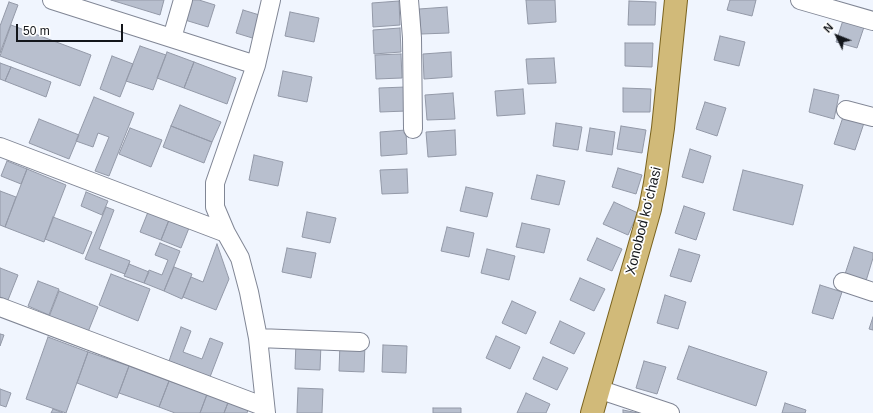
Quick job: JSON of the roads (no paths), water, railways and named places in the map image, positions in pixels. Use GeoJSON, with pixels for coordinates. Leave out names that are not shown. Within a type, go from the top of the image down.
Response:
{"type":"FeatureCollection","features":[{"type":"Feature","properties":{"kind":"main road","name":"Xonobod koʻchasi"},"geometry":{"type":"LineString","coordinates":[[592,413],[650,209],[663,128],[676,0]]}},
{"type":"Feature","properties":{"kind":"street"},"geometry":{"type":"LineString","coordinates":[[52,0],[256,65]]}},
{"type":"Feature","properties":{"kind":"street"},"geometry":{"type":"LineString","coordinates":[[172,38],[183,0]]}},
{"type":"Feature","properties":{"kind":"street"},"geometry":{"type":"LineString","coordinates":[[0,307],[266,410],[258,338],[249,292],[240,258],[226,233],[215,207],[215,183],[256,65],[271,0]]}},
{"type":"Feature","properties":{"kind":"street"},"geometry":{"type":"LineString","coordinates":[[409,0],[412,38],[413,129]]}},
{"type":"Feature","properties":{"kind":"street"},"geometry":{"type":"LineString","coordinates":[[800,0],[873,21]]}},
{"type":"Feature","properties":{"kind":"street"},"geometry":{"type":"LineString","coordinates":[[846,110],[873,117]]}},
{"type":"Feature","properties":{"kind":"street"},"geometry":{"type":"LineString","coordinates":[[0,147],[226,233]]}},
{"type":"Feature","properties":{"kind":"street"},"geometry":{"type":"LineString","coordinates":[[843,282],[873,292]]}},
{"type":"Feature","properties":{"kind":"street"},"geometry":{"type":"LineString","coordinates":[[258,338],[360,342]]}},
{"type":"Feature","properties":{"kind":"street"},"geometry":{"type":"LineString","coordinates":[[598,389],[670,413]]}}]}
